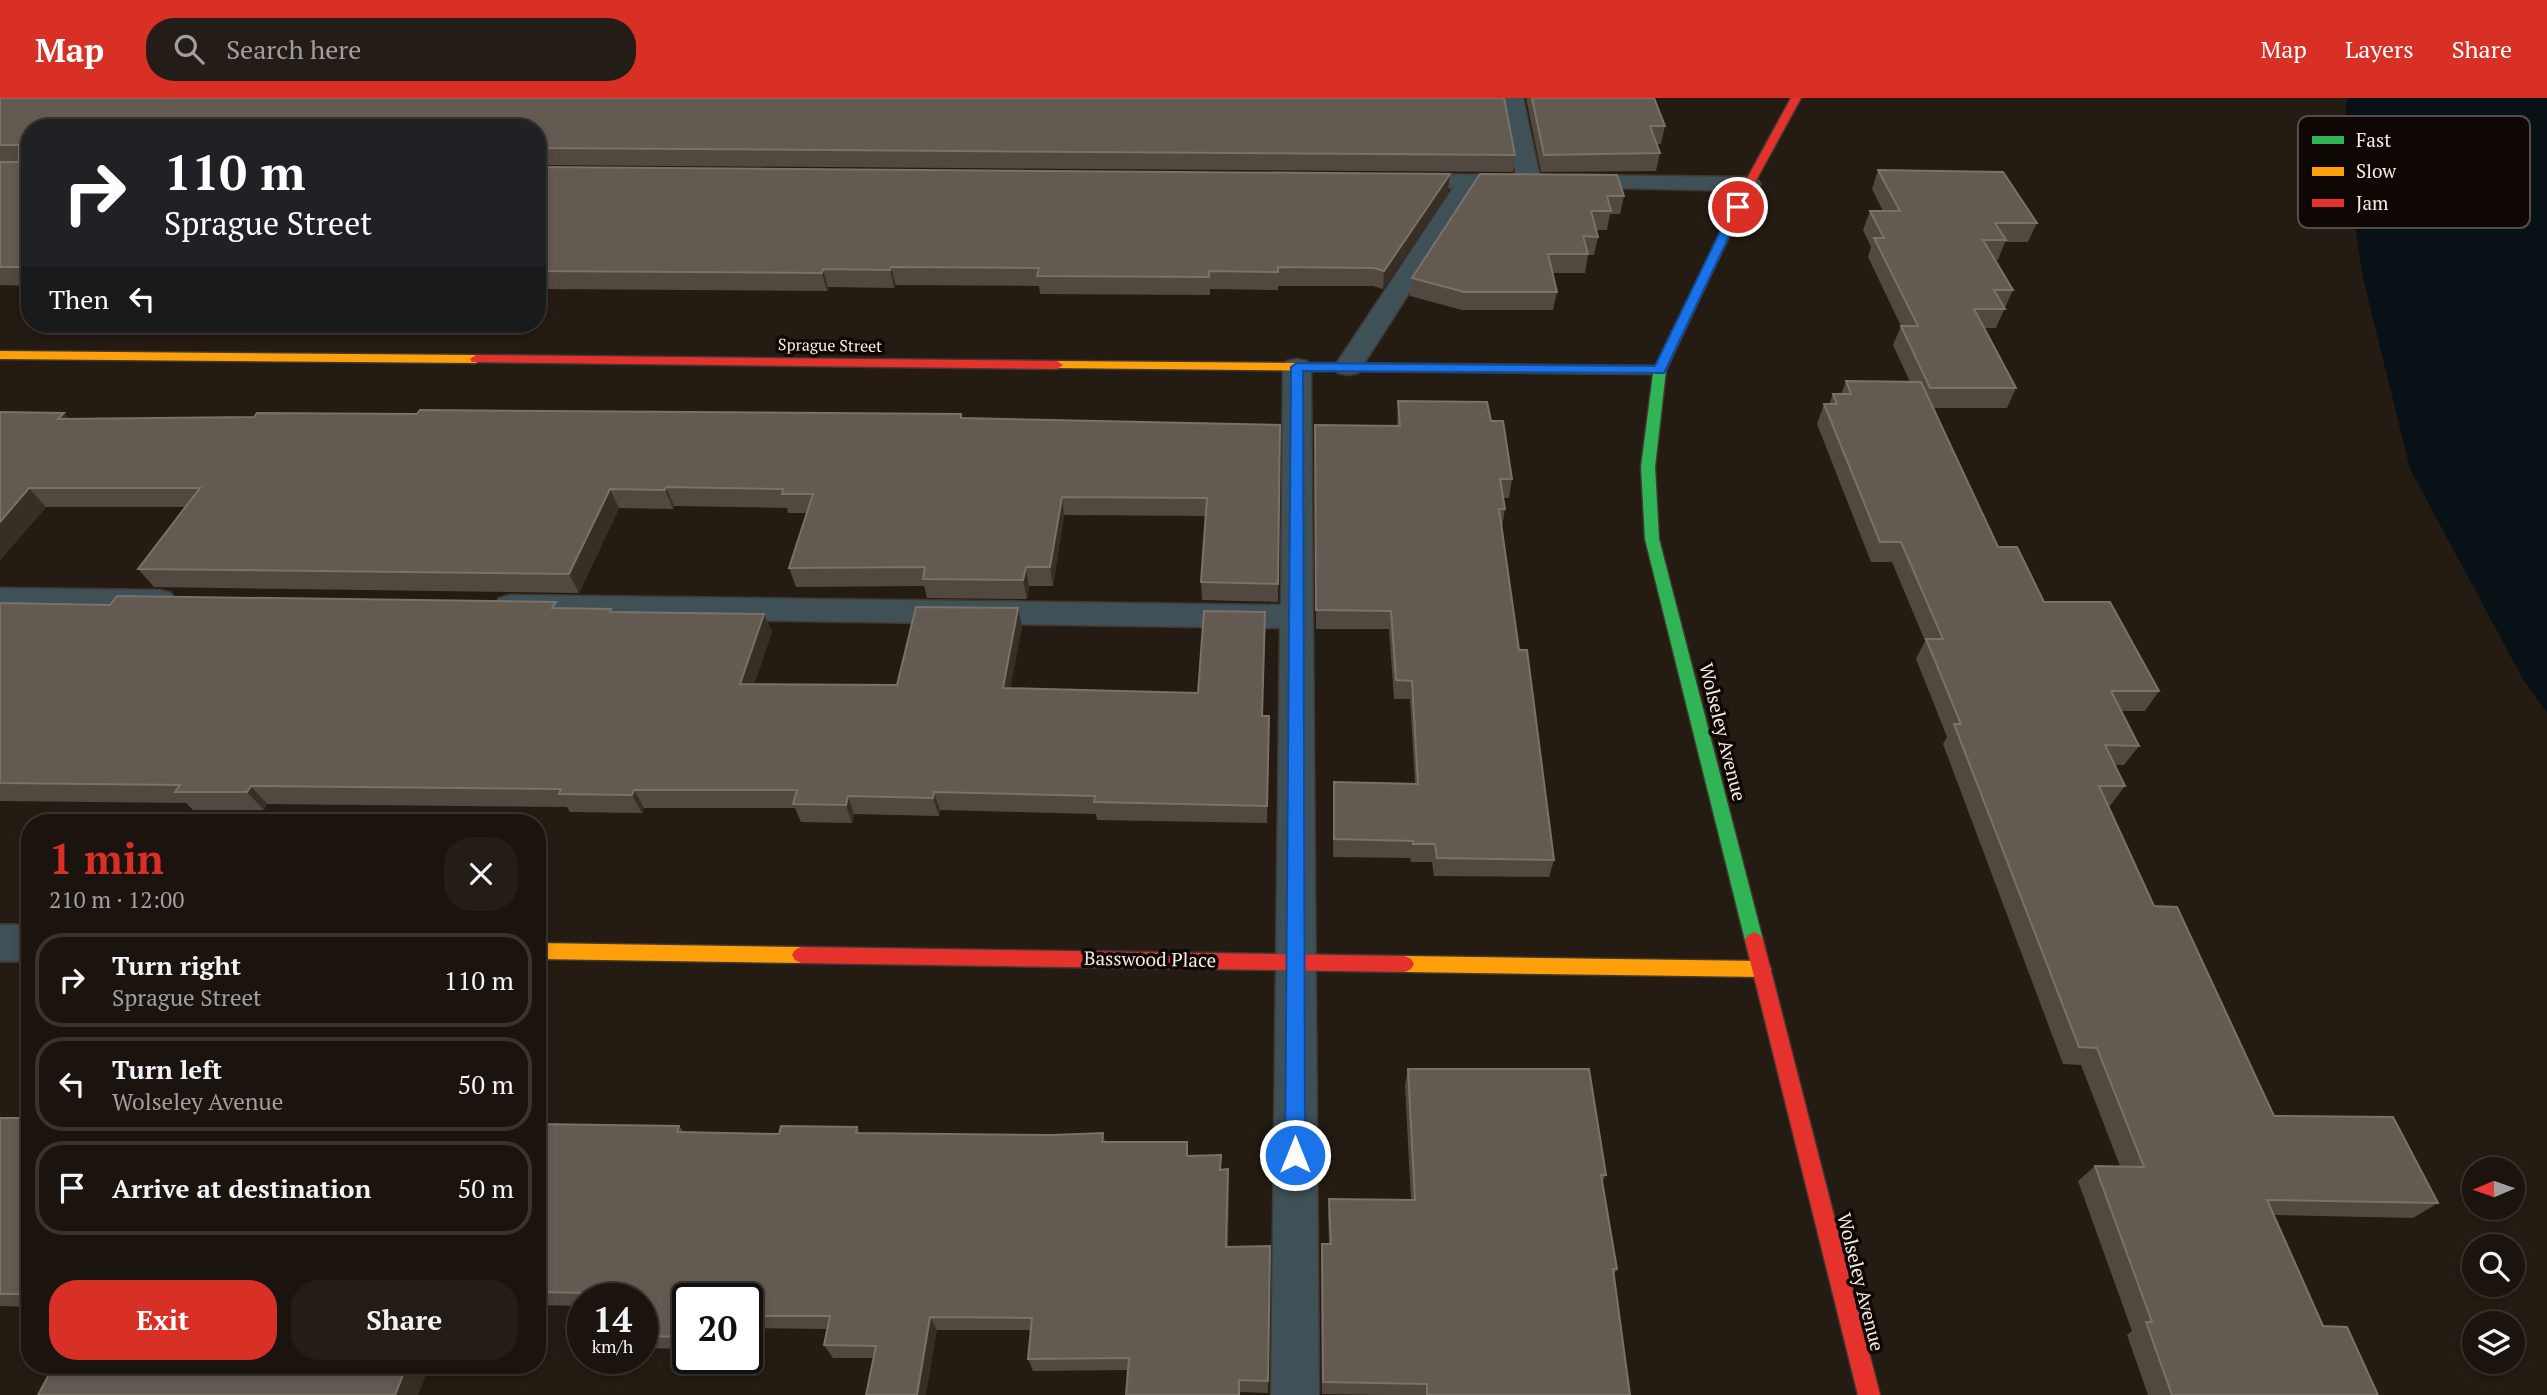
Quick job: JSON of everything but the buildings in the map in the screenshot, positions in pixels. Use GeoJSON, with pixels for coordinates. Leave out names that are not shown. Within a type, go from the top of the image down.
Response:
{"type":"FeatureCollection","features":[{"type":"Feature","properties":{"kind":"street","name":"Wolseley Avenue"},"geometry":{"type":"LineString","coordinates":[[1796,98],[1749,184],[1660,370],[1648,467],[1653,539],[1869,1395]]}},
{"type":"Feature","properties":{"kind":"street","name":"Sprague Street"},"geometry":{"type":"LineString","coordinates":[[0,355],[1660,370]]}},
{"type":"Feature","properties":{"kind":"street"},"geometry":{"type":"LineString","coordinates":[[0,943],[21,943]]}},
{"type":"Feature","properties":{"kind":"street","name":"Basswood Place"},"geometry":{"type":"LineString","coordinates":[[546,951],[1762,969]]}},
{"type":"Feature","properties":{"kind":"lane"},"geometry":{"type":"LineString","coordinates":[[1512,98],[1529,182]]}},
{"type":"Feature","properties":{"kind":"lane"},"geometry":{"type":"LineString","coordinates":[[1385,181],[1749,184]]}},
{"type":"Feature","properties":{"kind":"lane"},"geometry":{"type":"LineString","coordinates":[[1348,367],[1469,182]]}},
{"type":"Feature","properties":{"kind":"lane"},"geometry":{"type":"LineString","coordinates":[[1295,1395],[1297,367]]}},
{"type":"Feature","properties":{"kind":"lane"},"geometry":{"type":"LineString","coordinates":[[0,599],[195,602]]}},
{"type":"Feature","properties":{"kind":"lane"},"geometry":{"type":"LineString","coordinates":[[474,606],[1297,617]]}},
{"type":"Feature","properties":{"kind":"shaded area"},"geometry":{"type":"Polygon","coordinates":[[[2347,98],[2547,98],[2547,713],[2524,681],[2410,469],[2363,278],[2355,228],[2530,228],[2530,116],[2345,116],[2347,98]]]}},
{"type":"Feature","properties":{"kind":"traffic: fast"},"geometry":{"type":"LineString","coordinates":[[1666,357],[1660,370],[1648,467],[1652,539],[1754,940]]}},
{"type":"Feature","properties":{"kind":"traffic: fast"},"geometry":{"type":"LineString","coordinates":[[1546,369],[1660,370]]}},
{"type":"Feature","properties":{"kind":"traffic: slow"},"geometry":{"type":"LineString","coordinates":[[0,355],[476,359]]}},
{"type":"Feature","properties":{"kind":"traffic: slow"},"geometry":{"type":"LineString","coordinates":[[1057,365],[1546,369]]}},
{"type":"Feature","properties":{"kind":"traffic: slow"},"geometry":{"type":"LineString","coordinates":[[546,951],[801,955]]}},
{"type":"Feature","properties":{"kind":"traffic: slow"},"geometry":{"type":"LineString","coordinates":[[1405,964],[1762,969]]}},
{"type":"Feature","properties":{"kind":"traffic: jam"},"geometry":{"type":"LineString","coordinates":[[1666,357],[1749,184],[1796,98]]}},
{"type":"Feature","properties":{"kind":"traffic: jam"},"geometry":{"type":"LineString","coordinates":[[476,359],[1057,365]]}},
{"type":"Feature","properties":{"kind":"traffic: jam"},"geometry":{"type":"LineString","coordinates":[[1754,940],[1869,1395]]}},
{"type":"Feature","properties":{"kind":"traffic: jam"},"geometry":{"type":"LineString","coordinates":[[801,955],[1405,964]]}},
{"type":"Feature","properties":{"kind":"route"},"geometry":{"type":"LineString","coordinates":[[1295,1155],[1297,367],[1660,370],[1738,207]]}}]}
